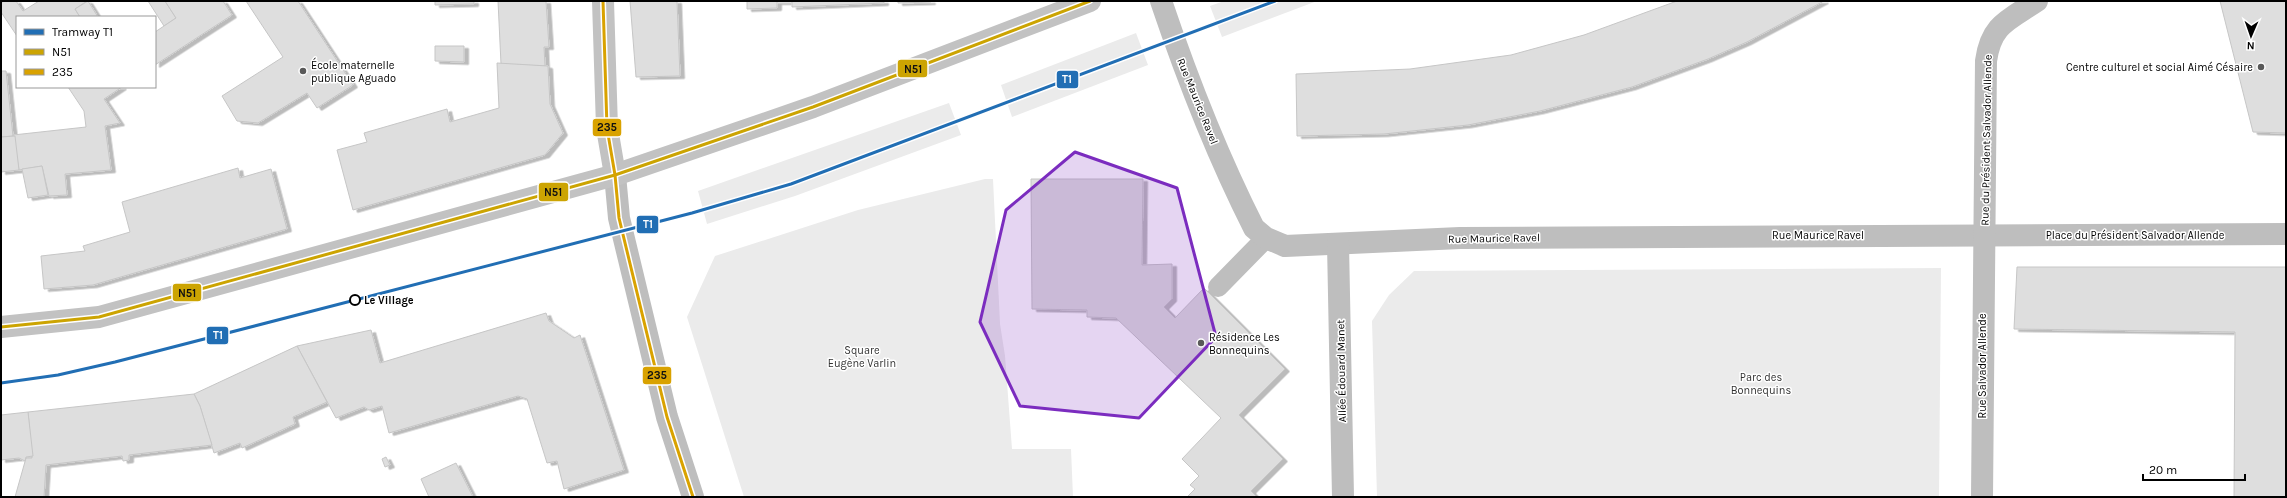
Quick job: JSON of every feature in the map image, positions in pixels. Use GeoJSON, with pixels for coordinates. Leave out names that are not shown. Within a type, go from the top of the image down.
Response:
{"type":"FeatureCollection","features":[{"type":"Feature","properties":{"kind":"main road"},"geometry":{"type":"LineString","coordinates":[[603,1],[607,128],[615,175]]}},
{"type":"Feature","properties":{"kind":"main road"},"geometry":{"type":"LineString","coordinates":[[1,327],[99,316],[518,200],[615,175],[814,107],[1090,1]]}},
{"type":"Feature","properties":{"kind":"street","name":"Rue Maurice Ravel"},"geometry":{"type":"LineString","coordinates":[[1160,1],[1181,58],[1240,200],[1254,228],[1266,238],[1285,246],[1460,238],[1985,235]]}},
{"type":"Feature","properties":{"kind":"street","name":"Rue du Président Salvador Allende"},"geometry":{"type":"LineString","coordinates":[[1985,235],[1986,61],[1988,45],[1998,26],[2037,1]]}},
{"type":"Feature","properties":{"kind":"street"},"geometry":{"type":"LineString","coordinates":[[615,175],[619,218],[667,417],[693,497]]}},
{"type":"Feature","properties":{"kind":"street","name":"Place du Président Salvador Allende"},"geometry":{"type":"LineString","coordinates":[[1985,235],[2286,234]]}},
{"type":"Feature","properties":{"kind":"street","name":"Rue Salvador Allende"},"geometry":{"type":"LineString","coordinates":[[1982,497],[1985,235]]}},
{"type":"Feature","properties":{"kind":"street","name":"Allée Édouard Manet"},"geometry":{"type":"LineString","coordinates":[[1338,244],[1343,497]]}},
{"type":"Feature","properties":{"kind":"lane"},"geometry":{"type":"LineString","coordinates":[[1218,287],[1266,238]]}},
{"type":"Feature","properties":{"kind":"highlighted area"},"geometry":{"type":"Polygon","coordinates":[[[1075,152],[1177,188],[1216,337],[1139,418],[1020,406],[980,322],[1006,210],[1075,152]]]}},
{"type":"Feature","properties":{"kind":"green space"},"geometry":{"type":"Polygon","coordinates":[[[1224,1],[1317,1],[1222,37],[1210,6],[1224,1]]]}},
{"type":"Feature","properties":{"kind":"green space"},"geometry":{"type":"Polygon","coordinates":[[[1136,33],[1148,65],[1012,117],[1001,85],[1136,33]]]}},
{"type":"Feature","properties":{"kind":"green space"},"geometry":{"type":"Polygon","coordinates":[[[949,103],[961,135],[795,196],[707,224],[698,191],[949,103]]]}},
{"type":"Feature","properties":{"kind":"green space","name":"Square Eugène Varlin"},"geometry":{"type":"Polygon","coordinates":[[[985,179],[993,179],[1000,324],[1005,356],[1012,449],[1071,449],[1073,497],[744,497],[687,317],[715,256],[858,210],[985,179]]]}},
{"type":"Feature","properties":{"kind":"green space","name":"Parc des Bonnequins"},"geometry":{"type":"Polygon","coordinates":[[[1941,268],[1939,497],[1377,497],[1372,321],[1389,295],[1414,271],[1941,268]]]}},
{"type":"Feature","properties":{"kind":"building"},"geometry":{"type":"Polygon","coordinates":[[[4,1],[16,1],[23,11],[39,1],[87,1],[75,9],[79,16],[16,16],[16,34],[1,12],[1,3],[4,1]]]}},
{"type":"Feature","properties":{"kind":"building"},"geometry":{"type":"Polygon","coordinates":[[[88,1],[97,16],[79,16],[75,9],[88,1]]]}},
{"type":"Feature","properties":{"kind":"building"},"geometry":{"type":"Polygon","coordinates":[[[148,1],[165,1],[176,18],[164,26],[148,1]]]}},
{"type":"Feature","properties":{"kind":"building"},"geometry":{"type":"Polygon","coordinates":[[[165,1],[223,1],[232,15],[156,64],[156,31],[176,18],[165,1]]]}},
{"type":"Feature","properties":{"kind":"building","name":"École maternelle publique Aguado"},"geometry":{"type":"Polygon","coordinates":[[[246,1],[298,1],[353,85],[317,108],[307,93],[258,123],[237,121],[222,96],[283,57],[246,1]]]}},
{"type":"Feature","properties":{"kind":"building"},"geometry":{"type":"Polygon","coordinates":[[[435,1],[474,1],[474,4],[435,5],[435,1]]]}},
{"type":"Feature","properties":{"kind":"building"},"geometry":{"type":"Polygon","coordinates":[[[498,1],[546,1],[549,47],[544,47],[545,66],[501,64],[498,1]]]}},
{"type":"Feature","properties":{"kind":"building"},"geometry":{"type":"Polygon","coordinates":[[[630,1],[677,1],[680,76],[636,77],[630,1]]]}},
{"type":"Feature","properties":{"kind":"building"},"geometry":{"type":"Polygon","coordinates":[[[747,1],[884,1],[884,3],[792,7],[792,2],[777,2],[777,8],[747,9],[747,1]]]}},
{"type":"Feature","properties":{"kind":"building"},"geometry":{"type":"Polygon","coordinates":[[[898,1],[931,1],[931,2],[898,3],[898,1]]]}},
{"type":"Feature","properties":{"kind":"building"},"geometry":{"type":"Polygon","coordinates":[[[1677,1],[1824,1],[1747,42],[1708,59],[1632,87],[1540,111],[1468,125],[1384,134],[1297,136],[1296,74],[1410,69],[1511,55],[1584,35],[1677,1]]]}},
{"type":"Feature","properties":{"kind":"building","name":"Centre culturel et social Aimé Césaire"},"geometry":{"type":"Polygon","coordinates":[[[2220,1],[2286,1],[2286,133],[2253,132],[2220,1]]]}},
{"type":"Feature","properties":{"kind":"building"},"geometry":{"type":"Polygon","coordinates":[[[435,46],[464,46],[464,62],[435,61],[435,46]]]}},
{"type":"Feature","properties":{"kind":"building"},"geometry":{"type":"Polygon","coordinates":[[[497,63],[548,66],[550,104],[563,133],[545,155],[353,210],[337,150],[367,142],[364,133],[447,109],[450,122],[499,108],[497,63]]]}},
{"type":"Feature","properties":{"kind":"building"},"geometry":{"type":"Polygon","coordinates":[[[1,71],[6,71],[13,136],[1,137],[1,71]]]}},
{"type":"Feature","properties":{"kind":"building"},"geometry":{"type":"Polygon","coordinates":[[[69,88],[120,88],[104,99],[120,123],[105,126],[111,170],[65,174],[67,195],[49,196],[42,166],[19,170],[13,135],[86,127],[84,111],[69,88]]]}},
{"type":"Feature","properties":{"kind":"building"},"geometry":{"type":"Polygon","coordinates":[[[15,136],[19,170],[1,172],[1,137],[15,136]]]}},
{"type":"Feature","properties":{"kind":"building"},"geometry":{"type":"Polygon","coordinates":[[[42,166],[48,195],[28,198],[22,169],[42,166]]]}},
{"type":"Feature","properties":{"kind":"building"},"geometry":{"type":"Polygon","coordinates":[[[238,168],[240,178],[271,169],[287,229],[93,285],[44,289],[41,256],[85,251],[83,246],[130,232],[122,202],[238,168]]]}},
{"type":"Feature","properties":{"kind":"building","name":"Résidence Les Bonnequins"},"geometry":{"type":"Polygon","coordinates":[[[1031,179],[1143,179],[1142,265],[1172,264],[1172,299],[1164,307],[1175,318],[1204,288],[1285,369],[1239,415],[1283,459],[1251,491],[1256,496],[1255,497],[1187,497],[1195,489],[1190,485],[1199,476],[1182,459],[1221,418],[1116,318],[1087,317],[1087,310],[1032,309],[1031,179]]]}},
{"type":"Feature","properties":{"kind":"building"},"geometry":{"type":"Polygon","coordinates":[[[2017,267],[2286,267],[2286,497],[2234,497],[2235,332],[2014,329],[2017,267]]]}},
{"type":"Feature","properties":{"kind":"building"},"geometry":{"type":"Polygon","coordinates":[[[546,313],[549,321],[574,338],[580,335],[624,470],[564,489],[557,461],[547,463],[527,399],[518,396],[389,433],[382,406],[369,410],[364,407],[336,418],[297,346],[371,330],[380,363],[546,313]]]}},
{"type":"Feature","properties":{"kind":"building"},"geometry":{"type":"Polygon","coordinates":[[[297,346],[327,402],[293,417],[295,424],[242,448],[240,443],[214,453],[200,406],[194,394],[297,346]]]}},
{"type":"Feature","properties":{"kind":"building"},"geometry":{"type":"Polygon","coordinates":[[[194,394],[200,406],[212,445],[129,455],[129,460],[123,461],[122,456],[46,465],[44,497],[15,497],[26,458],[32,458],[28,412],[194,394]]]}},
{"type":"Feature","properties":{"kind":"building"},"geometry":{"type":"Polygon","coordinates":[[[28,412],[33,456],[26,457],[25,461],[19,458],[1,460],[1,415],[28,412]]]}},
{"type":"Feature","properties":{"kind":"building"},"geometry":{"type":"Polygon","coordinates":[[[386,457],[390,465],[385,467],[382,459],[386,457]]]}},
{"type":"Feature","properties":{"kind":"building"},"geometry":{"type":"Polygon","coordinates":[[[456,463],[473,497],[429,497],[421,479],[456,463]]]}},
{"type":"Feature","properties":{"kind":"tram line","name":"T1"},"geometry":{"type":"LineString","coordinates":[[1,383],[58,375],[115,362],[692,213],[791,184],[1275,1]]}},
{"type":"Feature","properties":{"kind":"transit line","name":"235"},"geometry":{"type":"LineString","coordinates":[[603,1],[607,128],[615,175],[619,218],[667,417],[693,497]]}},
{"type":"Feature","properties":{"kind":"transit line","name":"N51"},"geometry":{"type":"LineString","coordinates":[[1,327],[99,317],[615,175],[813,107],[1090,1]]}},
{"type":"Feature","properties":{"kind":"place","name":"Centre culturel et social Aimé Césaire"},"geometry":{"type":"Point","coordinates":[2261,67]}},
{"type":"Feature","properties":{"kind":"place","name":"École maternelle publique Aguado"},"geometry":{"type":"Point","coordinates":[303,71]}},
{"type":"Feature","properties":{"kind":"place","name":"Le Village"},"geometry":{"type":"Point","coordinates":[355,300]}},
{"type":"Feature","properties":{"kind":"place","name":"Résidence Les Bonnequins"},"geometry":{"type":"Point","coordinates":[1201,343]}}]}
